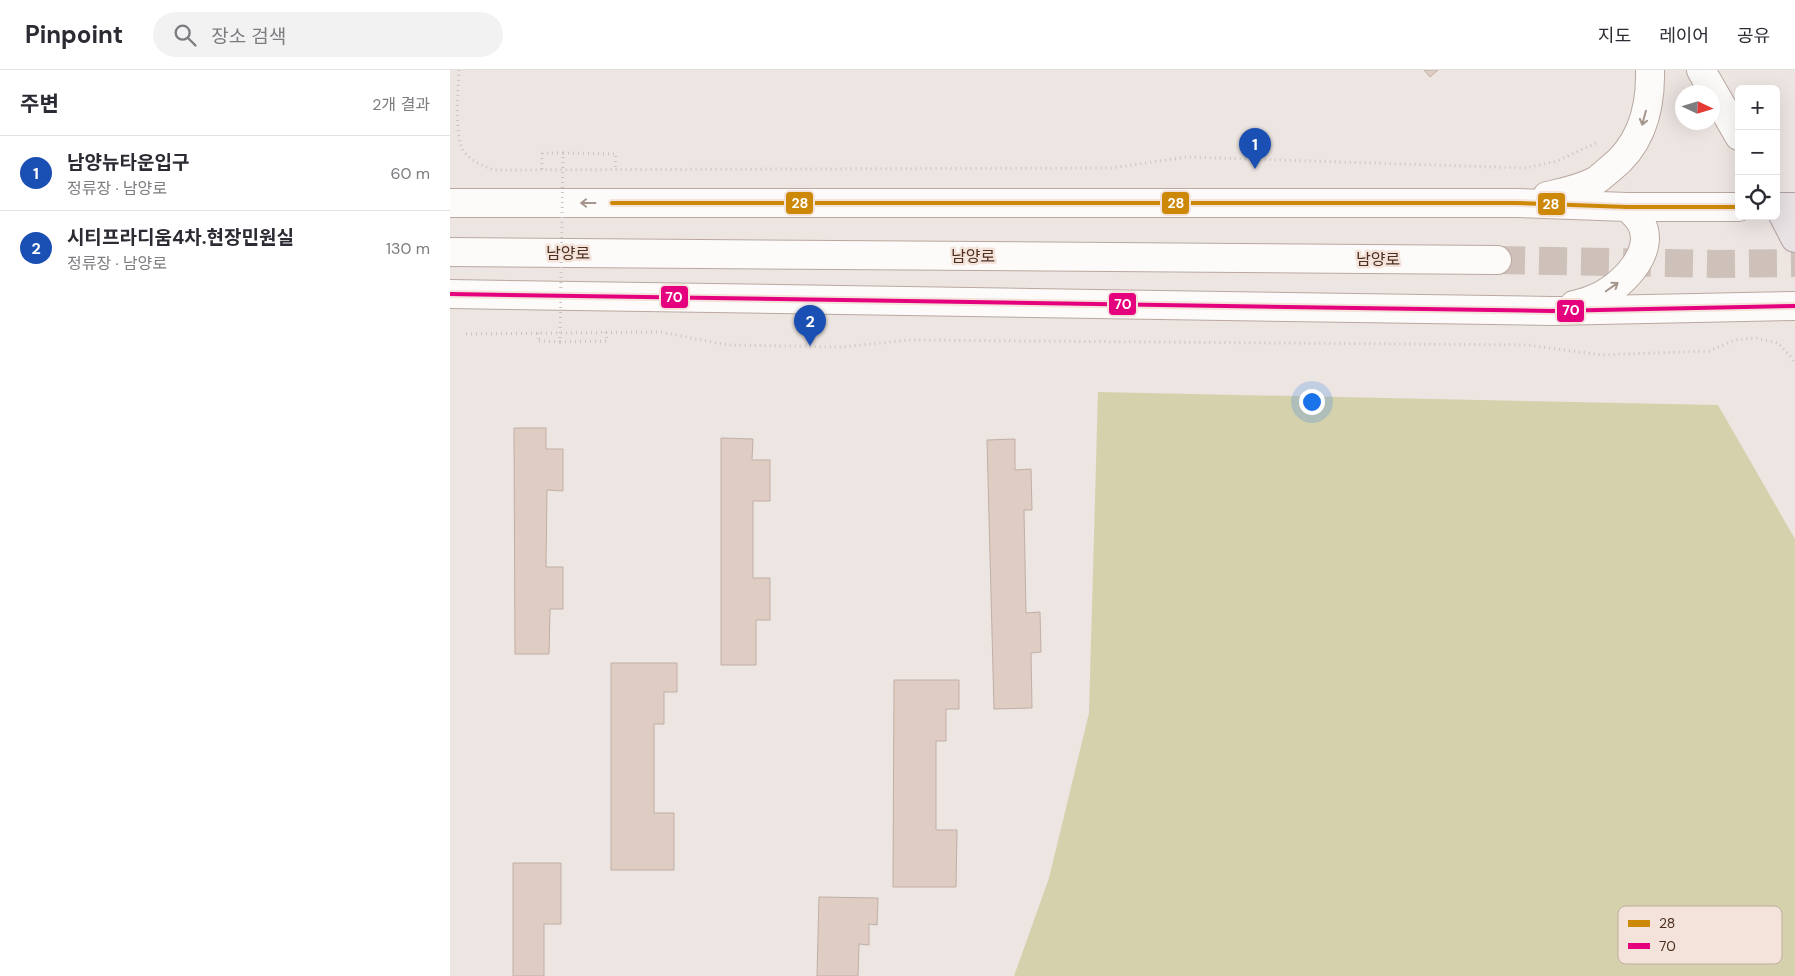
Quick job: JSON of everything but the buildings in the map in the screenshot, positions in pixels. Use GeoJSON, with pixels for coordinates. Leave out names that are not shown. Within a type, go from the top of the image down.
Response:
{"type":"FeatureCollection","features":[{"type":"Feature","properties":{"kind":"main road"},"geometry":{"type":"LineString","coordinates":[[1516,203],[1570,191],[1597,180],[1615,165],[1633,145],[1644,122],[1650,90],[1650,70]]}},
{"type":"Feature","properties":{"kind":"main road"},"geometry":{"type":"LineString","coordinates":[[1701,70],[1736,130]]}},
{"type":"Feature","properties":{"kind":"main road"},"geometry":{"type":"LineString","coordinates":[[450,203],[1516,203],[1627,207],[1735,207]]}},
{"type":"Feature","properties":{"kind":"main road"},"geometry":{"type":"LineString","coordinates":[[1782,206],[1795,238]]}},
{"type":"Feature","properties":{"kind":"main road"},"geometry":{"type":"LineString","coordinates":[[1551,311],[1595,299],[1630,275],[1642,252],[1645,237],[1641,222],[1627,207]]}},
{"type":"Feature","properties":{"kind":"main road","name":"남양로"},"geometry":{"type":"LineString","coordinates":[[450,252],[1497,260]]}},
{"type":"Feature","properties":{"kind":"main road"},"geometry":{"type":"LineString","coordinates":[[450,294],[1551,311],[1795,306]]}},
{"type":"Feature","properties":{"kind":"path"},"geometry":{"type":"LineString","coordinates":[[459,70],[458,136],[463,151],[478,164],[494,170],[1111,168],[1187,157],[1526,168],[1557,161],[1576,154],[1600,141]]}},
{"type":"Feature","properties":{"kind":"path"},"geometry":{"type":"LineString","coordinates":[[542,170],[542,153],[616,154],[615,170]]}},
{"type":"Feature","properties":{"kind":"path"},"geometry":{"type":"LineString","coordinates":[[560,342],[563,153]]}},
{"type":"Feature","properties":{"kind":"path"},"geometry":{"type":"LineString","coordinates":[[538,333],[538,341],[607,342],[606,332]]}},
{"type":"Feature","properties":{"kind":"path"},"geometry":{"type":"LineString","coordinates":[[466,334],[661,332],[727,345],[842,347],[908,340],[1517,345],[1601,355],[1709,351],[1736,340],[1756,338],[1778,343],[1795,364]]}},
{"type":"Feature","properties":{"kind":"shaded area"},"geometry":{"type":"Polygon","coordinates":[[[1098,392],[1718,405],[1795,539],[1795,976],[1014,976],[1049,878],[1089,713],[1098,392]]]}},
{"type":"Feature","properties":{"kind":"tunnel"},"geometry":{"type":"LineString","coordinates":[[1497,260],[1716,264],[1795,263]]}},
{"type":"Feature","properties":{"kind":"transit line","name":"28"},"geometry":{"type":"LineString","coordinates":[[612,203],[1516,203],[1627,207],[1735,207]]}},
{"type":"Feature","properties":{"kind":"transit line","name":"70"},"geometry":{"type":"LineString","coordinates":[[450,294],[1551,311],[1795,306]]}},
{"type":"Feature","properties":{"kind":"place","name":"남양뉴타운입구"},"geometry":{"type":"Point","coordinates":[1255,169]}},
{"type":"Feature","properties":{"kind":"place","name":"시티프라디움4차.현장민원실"},"geometry":{"type":"Point","coordinates":[810,346]}}]}
